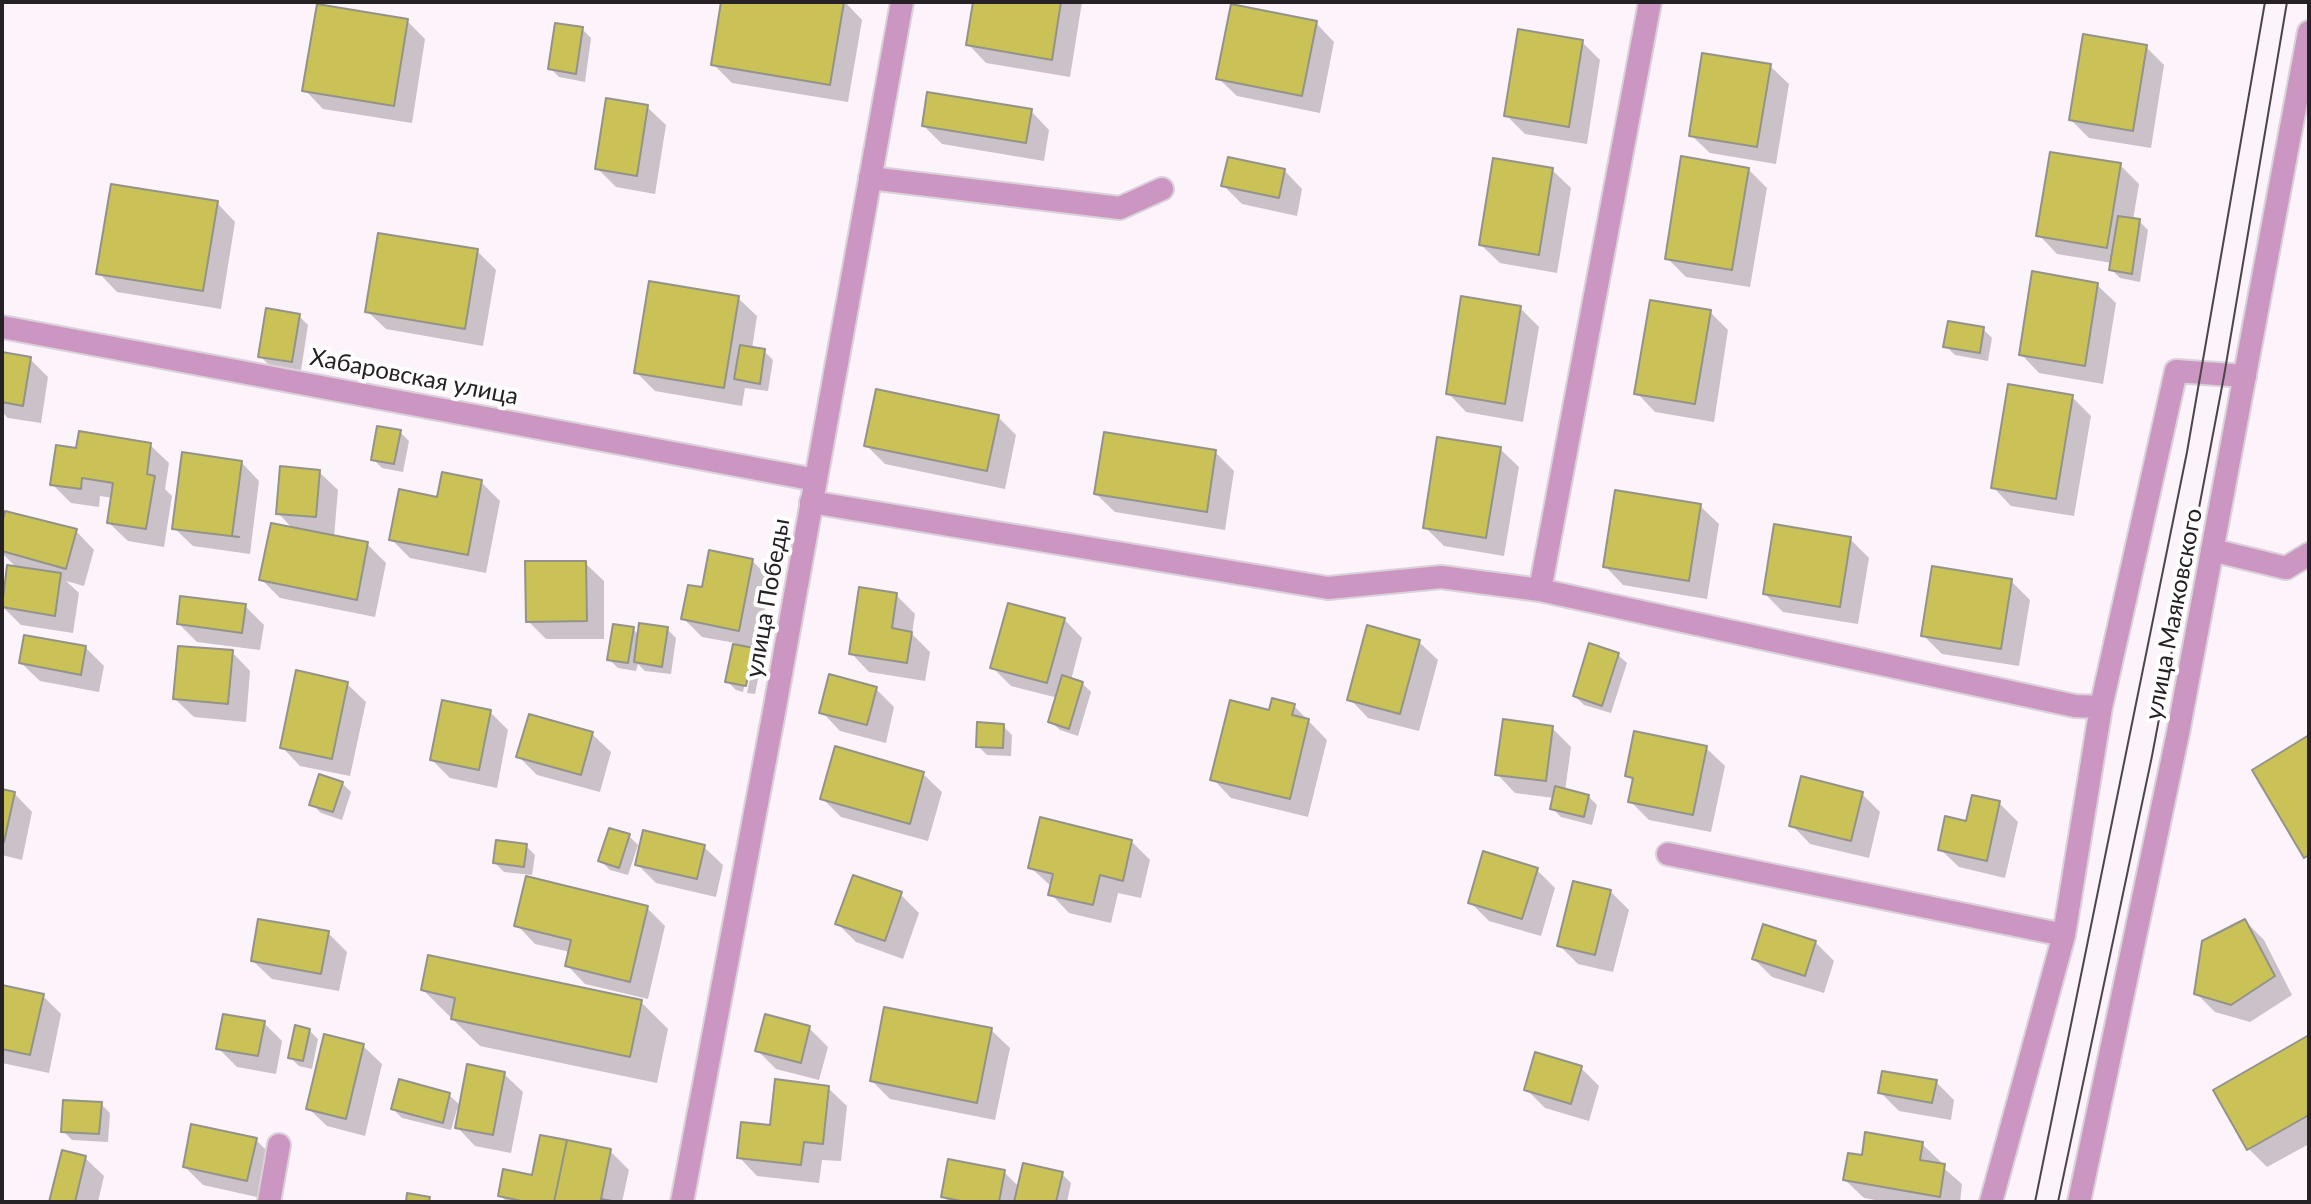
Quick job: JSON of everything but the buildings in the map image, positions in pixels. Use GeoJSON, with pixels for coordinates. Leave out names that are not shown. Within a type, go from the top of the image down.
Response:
{"type":"FeatureCollection","features":[{"type":"Feature","properties":{"kind":"street","name":"улица Победы"},"geometry":{"type":"LineString","coordinates":[[682,1202],[902,2]]}},
{"type":"Feature","properties":{"kind":"street"},"geometry":{"type":"LineString","coordinates":[[1540,590],[1650,2]]}},
{"type":"Feature","properties":{"kind":"street","name":"улица Маяковского"},"geometry":{"type":"LineString","coordinates":[[2079,1202],[2175,749],[2309,32]]}},
{"type":"Feature","properties":{"kind":"street"},"geometry":{"type":"LineString","coordinates":[[870,178],[1120,208],[1162,189]]}},
{"type":"Feature","properties":{"kind":"street","name":"Хабаровская улица"},"geometry":{"type":"LineString","coordinates":[[2,327],[816,480]]}},
{"type":"Feature","properties":{"kind":"street"},"geometry":{"type":"LineString","coordinates":[[1991,1202],[2064,935],[2101,707],[2176,371],[2245,376]]}},
{"type":"Feature","properties":{"kind":"street"},"geometry":{"type":"LineString","coordinates":[[811,502],[1328,588],[1441,577],[1540,590],[2075,706],[2101,707]]}},
{"type":"Feature","properties":{"kind":"street"},"geometry":{"type":"LineString","coordinates":[[2212,550],[2286,568],[2309,554]]}},
{"type":"Feature","properties":{"kind":"street"},"geometry":{"type":"LineString","coordinates":[[1668,854],[2064,935]]}},
{"type":"Feature","properties":{"kind":"street"},"geometry":{"type":"LineString","coordinates":[[269,1202],[279,1145]]}},
{"type":"Feature","properties":{"kind":"tram line"},"geometry":{"type":"LineString","coordinates":[[2035,1202],[2187,452],[2265,2]]}},
{"type":"Feature","properties":{"kind":"tram line"},"geometry":{"type":"LineString","coordinates":[[2058,1202],[2152,756],[2224,376],[2287,2]]}}]}
